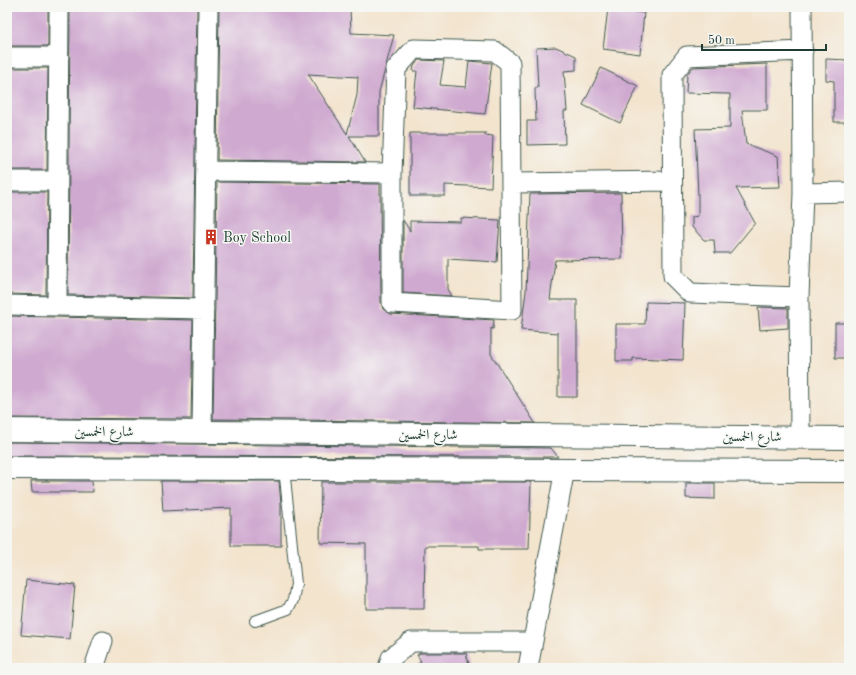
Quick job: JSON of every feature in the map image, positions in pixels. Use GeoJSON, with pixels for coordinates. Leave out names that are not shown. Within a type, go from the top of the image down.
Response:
{"type":"FeatureCollection","features":[{"type":"Feature","properties":{"kind":"main road","name":"شارع الخمسين"},"geometry":{"type":"LineString","coordinates":[[7,430],[849,438]]}},
{"type":"Feature","properties":{"kind":"main road"},"geometry":{"type":"LineString","coordinates":[[7,468],[849,471]]}},
{"type":"Feature","properties":{"kind":"street"},"geometry":{"type":"LineString","coordinates":[[57,305],[59,7]]}},
{"type":"Feature","properties":{"kind":"street"},"geometry":{"type":"LineString","coordinates":[[202,432],[208,7]]}},
{"type":"Feature","properties":{"kind":"street"},"geometry":{"type":"LineString","coordinates":[[800,437],[799,297],[803,193],[802,7]]}},
{"type":"Feature","properties":{"kind":"street"},"geometry":{"type":"LineString","coordinates":[[414,49],[495,51],[510,63],[512,183],[512,310],[392,303],[392,173],[396,69],[414,49]]}},
{"type":"Feature","properties":{"kind":"street"},"geometry":{"type":"LineString","coordinates":[[799,297],[690,293],[673,276],[672,75],[688,56],[803,51]]}},
{"type":"Feature","properties":{"kind":"street"},"geometry":{"type":"LineString","coordinates":[[7,57],[59,57]]}},
{"type":"Feature","properties":{"kind":"street"},"geometry":{"type":"LineString","coordinates":[[206,171],[392,173]]}},
{"type":"Feature","properties":{"kind":"street"},"geometry":{"type":"LineString","coordinates":[[7,181],[58,181]]}},
{"type":"Feature","properties":{"kind":"street"},"geometry":{"type":"LineString","coordinates":[[512,183],[672,181]]}},
{"type":"Feature","properties":{"kind":"street"},"geometry":{"type":"LineString","coordinates":[[803,193],[849,192]]}},
{"type":"Feature","properties":{"kind":"street"},"geometry":{"type":"LineString","coordinates":[[7,305],[204,309]]}},
{"type":"Feature","properties":{"kind":"street"},"geometry":{"type":"LineString","coordinates":[[528,668],[565,469]]}},
{"type":"Feature","properties":{"kind":"street"},"geometry":{"type":"LineString","coordinates":[[94,668],[103,641]]}},
{"type":"Feature","properties":{"kind":"street"},"geometry":{"type":"LineString","coordinates":[[388,668],[390,658],[411,642],[532,642]]}},
{"type":"Feature","properties":{"kind":"lane"},"geometry":{"type":"LineString","coordinates":[[256,621],[288,609],[293,600],[296,584],[284,468]]}},
{"type":"Feature","properties":{"kind":"building"},"geometry":{"type":"Polygon","coordinates":[[[7,7],[48,7],[48,46],[7,46],[7,7]]]}},
{"type":"Feature","properties":{"kind":"building"},"geometry":{"type":"Polygon","coordinates":[[[70,7],[197,7],[193,298],[68,295],[70,7]]]}},
{"type":"Feature","properties":{"kind":"building"},"geometry":{"type":"Polygon","coordinates":[[[219,7],[350,7],[351,33],[394,35],[379,92],[379,136],[349,136],[365,162],[217,160],[219,7]],[[308,74],[347,134],[357,95],[358,77],[308,74]]]}},
{"type":"Feature","properties":{"kind":"building"},"geometry":{"type":"Polygon","coordinates":[[[608,8],[644,13],[640,54],[603,49],[608,8]]]}},
{"type":"Feature","properties":{"kind":"building"},"geometry":{"type":"Polygon","coordinates":[[[556,47],[576,56],[576,70],[564,71],[567,111],[564,111],[565,144],[527,145],[527,121],[536,121],[535,88],[538,88],[536,48],[556,47]]]}},
{"type":"Feature","properties":{"kind":"building"},"geometry":{"type":"Polygon","coordinates":[[[826,59],[849,60],[849,122],[834,122],[834,81],[826,80],[826,59]]]}},
{"type":"Feature","properties":{"kind":"building"},"geometry":{"type":"Polygon","coordinates":[[[419,60],[444,61],[440,85],[466,87],[469,61],[492,63],[485,114],[413,107],[417,71],[413,71],[414,66],[419,60]]]}},
{"type":"Feature","properties":{"kind":"building"},"geometry":{"type":"Polygon","coordinates":[[[767,64],[767,110],[742,110],[746,144],[778,156],[780,187],[736,188],[755,223],[730,253],[715,253],[714,240],[704,240],[692,227],[692,217],[698,216],[695,129],[730,128],[730,94],[686,93],[687,74],[693,67],[767,64]]]}},
{"type":"Feature","properties":{"kind":"building"},"geometry":{"type":"Polygon","coordinates":[[[7,68],[48,68],[47,170],[7,170],[7,68]]]}},
{"type":"Feature","properties":{"kind":"building"},"geometry":{"type":"Polygon","coordinates":[[[601,68],[638,86],[620,123],[583,105],[601,68]]]}},
{"type":"Feature","properties":{"kind":"building"},"geometry":{"type":"Polygon","coordinates":[[[410,133],[486,133],[485,135],[493,136],[491,187],[445,185],[445,196],[410,196],[410,133]]]}},
{"type":"Feature","properties":{"kind":"building"},"geometry":{"type":"Polygon","coordinates":[[[217,182],[380,184],[381,303],[383,309],[391,314],[494,320],[493,329],[491,328],[491,354],[535,423],[213,419],[217,182]]]}},
{"type":"Feature","properties":{"kind":"building"},"geometry":{"type":"Polygon","coordinates":[[[7,192],[47,192],[46,295],[7,294],[7,192]]]}},
{"type":"Feature","properties":{"kind":"building"},"geometry":{"type":"Polygon","coordinates":[[[621,193],[622,259],[555,260],[550,300],[577,300],[577,397],[558,397],[558,333],[521,330],[526,291],[530,194],[621,193]]]}},
{"type":"Feature","properties":{"kind":"building"},"geometry":{"type":"Polygon","coordinates":[[[461,218],[500,220],[497,262],[448,259],[448,289],[452,296],[403,293],[403,220],[410,231],[410,221],[461,222],[461,218]]]}},
{"type":"Feature","properties":{"kind":"building"},"geometry":{"type":"Polygon","coordinates":[[[646,302],[685,303],[683,360],[633,358],[633,361],[616,361],[616,324],[645,324],[646,302]]]}},
{"type":"Feature","properties":{"kind":"building"},"geometry":{"type":"Polygon","coordinates":[[[758,307],[788,308],[788,328],[760,330],[758,307]]]}},
{"type":"Feature","properties":{"kind":"building"},"geometry":{"type":"Polygon","coordinates":[[[7,316],[193,320],[191,419],[7,418],[7,316]]]}},
{"type":"Feature","properties":{"kind":"building"},"geometry":{"type":"Polygon","coordinates":[[[835,323],[849,323],[849,358],[835,358],[835,323]]]}},
{"type":"Feature","properties":{"kind":"building"},"geometry":{"type":"Polygon","coordinates":[[[7,442],[551,448],[558,457],[7,456],[7,442]]]}},
{"type":"Feature","properties":{"kind":"building"},"geometry":{"type":"Polygon","coordinates":[[[31,481],[92,481],[93,492],[32,492],[31,481]]]}},
{"type":"Feature","properties":{"kind":"building"},"geometry":{"type":"Polygon","coordinates":[[[161,481],[279,481],[281,504],[281,546],[231,546],[231,508],[163,511],[161,481]]]}},
{"type":"Feature","properties":{"kind":"building"},"geometry":{"type":"Polygon","coordinates":[[[321,482],[531,482],[529,549],[479,549],[479,546],[425,546],[424,609],[366,609],[366,544],[320,543],[321,482]]]}},
{"type":"Feature","properties":{"kind":"building"},"geometry":{"type":"Polygon","coordinates":[[[686,483],[715,483],[715,499],[686,498],[686,483]]]}},
{"type":"Feature","properties":{"kind":"building"},"geometry":{"type":"Polygon","coordinates":[[[26,580],[75,585],[70,639],[21,635],[26,580]]]}},
{"type":"Feature","properties":{"kind":"building"},"geometry":{"type":"Polygon","coordinates":[[[420,653],[466,653],[470,668],[415,668],[421,661],[417,655],[420,653]]]}},
{"type":"Feature","properties":{"kind":"place","name":"Boy School"},"geometry":{"type":"Point","coordinates":[211,237]}}]}
